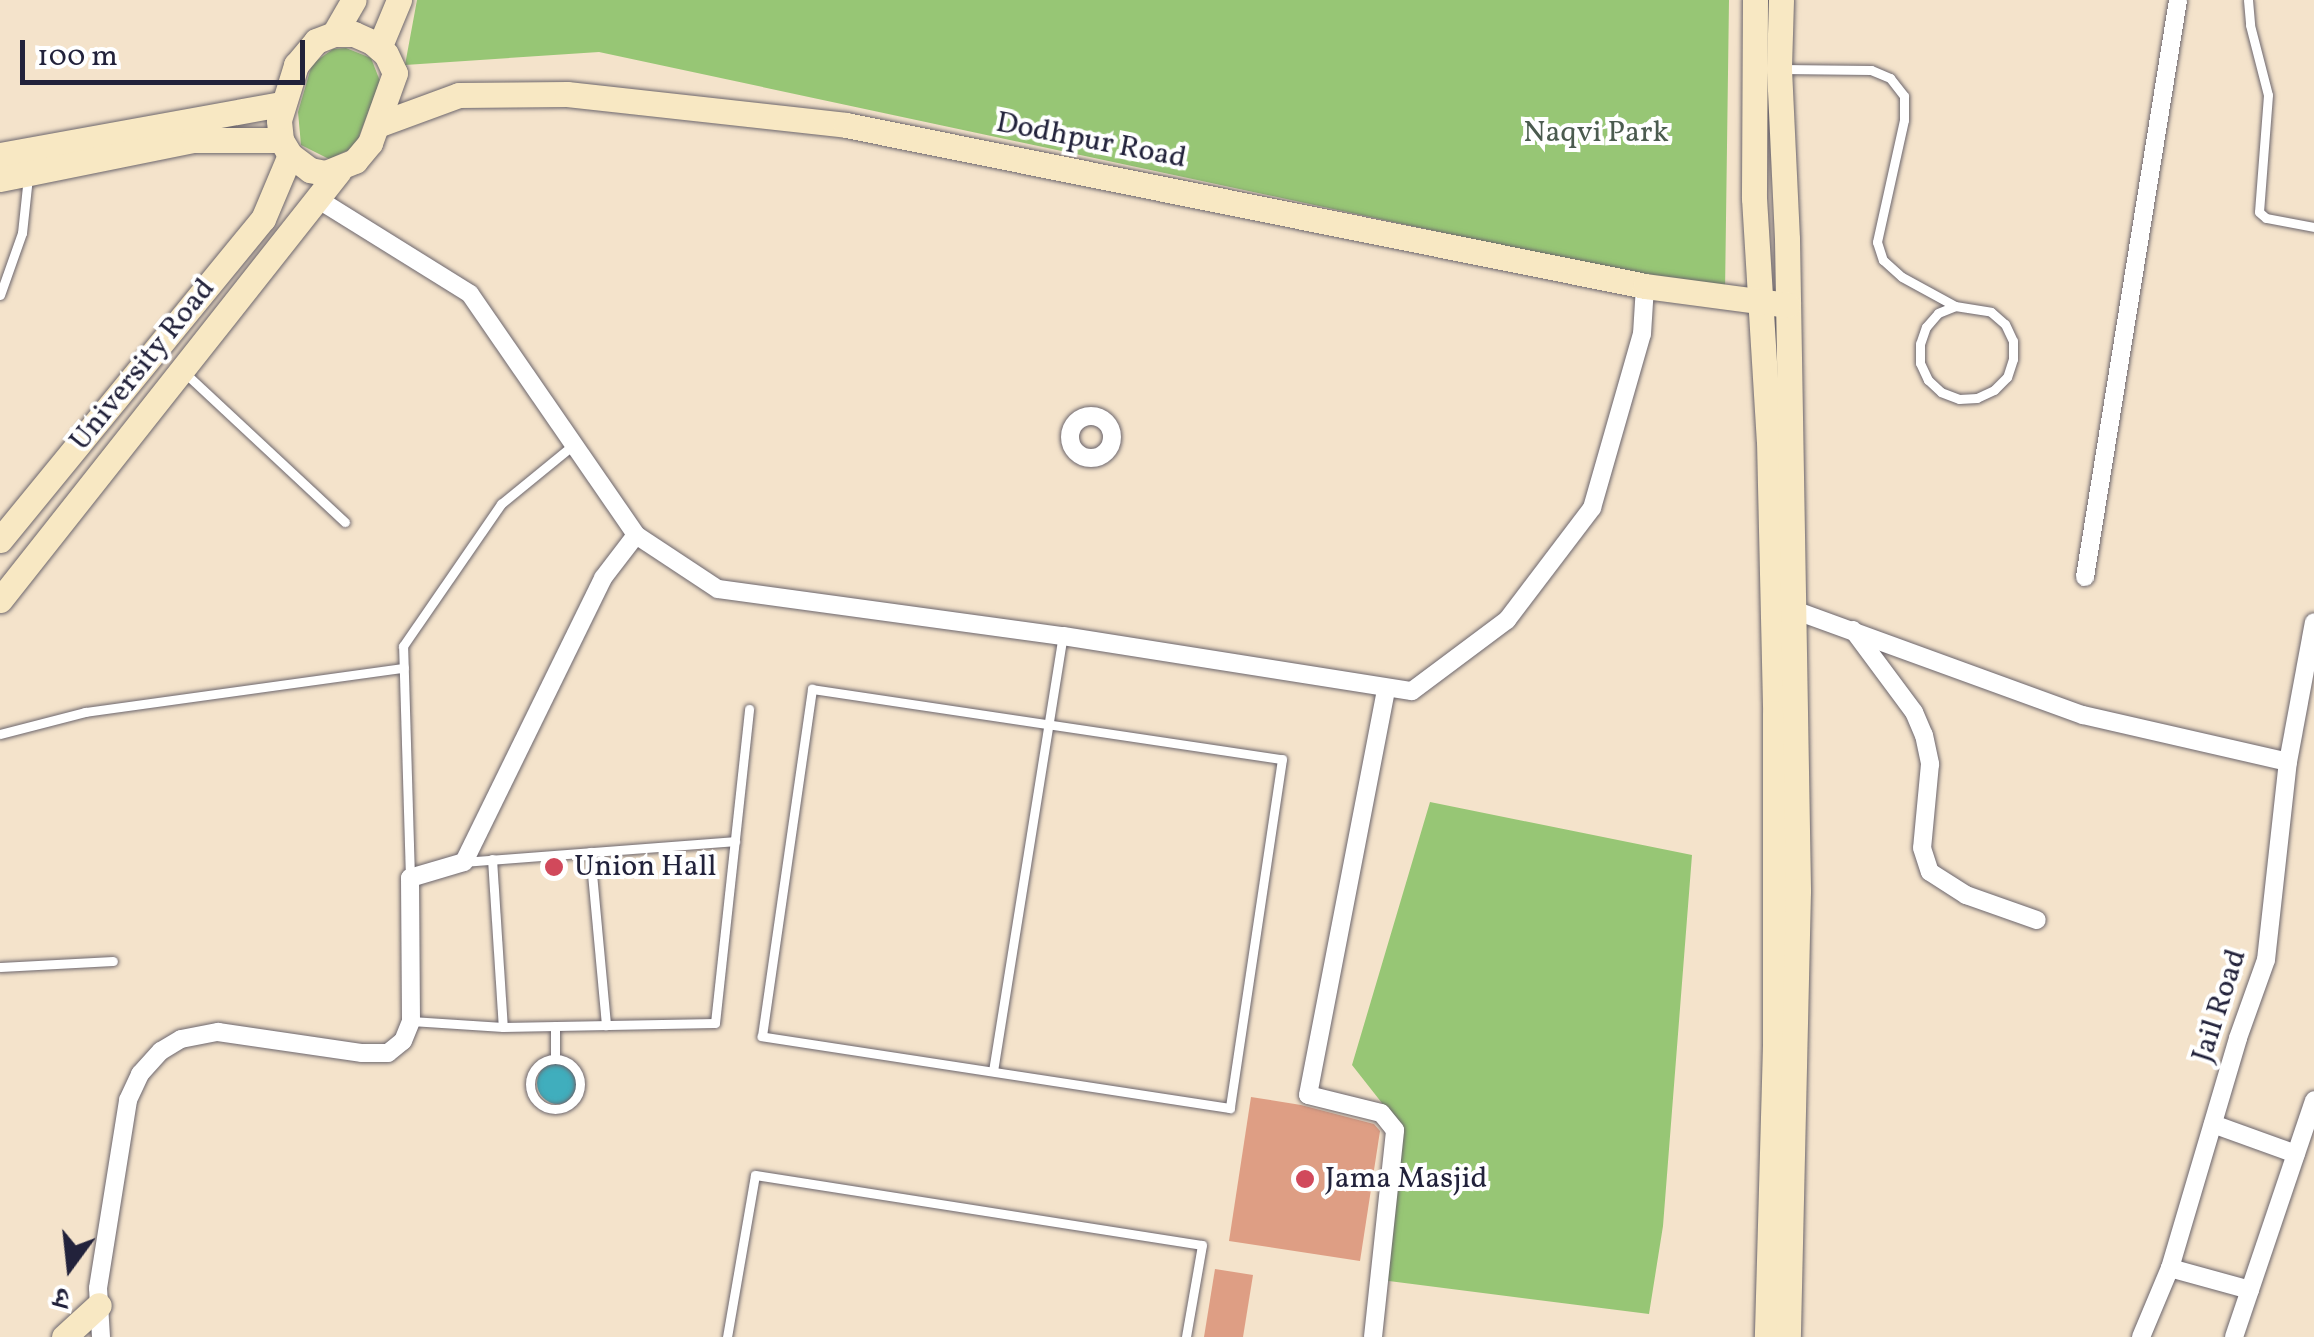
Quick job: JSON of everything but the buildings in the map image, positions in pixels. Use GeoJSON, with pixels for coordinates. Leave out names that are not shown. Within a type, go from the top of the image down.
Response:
{"type":"FeatureCollection","features":[{"type":"Feature","properties":{"kind":"main road"},"geometry":{"type":"LineString","coordinates":[[334,34],[354,0]]}},
{"type":"Feature","properties":{"kind":"main road"},"geometry":{"type":"LineString","coordinates":[[379,48],[398,0]]}},
{"type":"Feature","properties":{"kind":"main road"},"geometry":{"type":"LineString","coordinates":[[1755,0],[1754,198],[1798,891],[1788,1337]]}},
{"type":"Feature","properties":{"kind":"main road"},"geometry":{"type":"LineString","coordinates":[[1767,1337],[1788,306],[1779,68],[1781,0]]}},
{"type":"Feature","properties":{"kind":"main road"},"geometry":{"type":"LineString","coordinates":[[0,179],[193,140],[241,136],[286,148],[310,170],[339,171],[355,161],[380,124],[394,73],[379,48],[354,34],[334,34],[316,41],[296,66],[282,104],[286,148],[263,219],[5,525]]}},
{"type":"Feature","properties":{"kind":"main road","name":"Dodhpur Road"},"geometry":{"type":"LineString","coordinates":[[380,124],[459,94],[567,94],[846,125],[1645,286],[1788,306]]}},
{"type":"Feature","properties":{"kind":"main road"},"geometry":{"type":"LineString","coordinates":[[0,155],[282,104]]}},
{"type":"Feature","properties":{"kind":"main road","name":"University Road"},"geometry":{"type":"LineString","coordinates":[[0,600],[339,171]]}},
{"type":"Feature","properties":{"kind":"main road"},"geometry":{"type":"LineString","coordinates":[[64,1337],[99,1305]]}},
{"type":"Feature","properties":{"kind":"street"},"geometry":{"type":"LineString","coordinates":[[2085,577],[2178,0]]}},
{"type":"Feature","properties":{"kind":"street"},"geometry":{"type":"LineString","coordinates":[[316,198],[470,294],[636,536],[718,589],[1063,636],[1412,692],[1508,620],[1592,508],[1642,334],[1645,286]]}},
{"type":"Feature","properties":{"kind":"street"},"geometry":{"type":"LineString","coordinates":[[102,1337],[99,1305],[128,1100],[140,1074],[160,1051],[181,1039],[218,1032],[388,1053],[404,1041],[411,1021],[410,878],[464,862],[604,578],[636,536]]}},
{"type":"Feature","properties":{"kind":"street"},"geometry":{"type":"LineString","coordinates":[[1782,606],[2083,715],[2288,762]]}},
{"type":"Feature","properties":{"kind":"street","name":"Jail Road"},"geometry":{"type":"LineString","coordinates":[[2142,1337],[2170,1268],[2266,960],[2288,762],[2314,622]]}},
{"type":"Feature","properties":{"kind":"street"},"geometry":{"type":"LineString","coordinates":[[1853,630],[1914,712],[1924,735],[1930,764],[1922,848],[1930,872],[1966,896],[2037,920]]}},
{"type":"Feature","properties":{"kind":"street"},"geometry":{"type":"LineString","coordinates":[[1373,1337],[1394,1130],[1382,1113],[1308,1095],[1386,690]]}},
{"type":"Feature","properties":{"kind":"street"},"geometry":{"type":"LineString","coordinates":[[2294,724],[2314,729]]}},
{"type":"Feature","properties":{"kind":"street"},"geometry":{"type":"LineString","coordinates":[[2234,1337],[2314,1100]]}},
{"type":"Feature","properties":{"kind":"street"},"geometry":{"type":"LineString","coordinates":[[2212,1124],[2296,1154]]}},
{"type":"Feature","properties":{"kind":"street"},"geometry":{"type":"LineString","coordinates":[[2170,1268],[2250,1290]]}},
{"type":"Feature","properties":{"kind":"lane"},"geometry":{"type":"LineString","coordinates":[[2248,0],[2250,25],[2268,95],[2258,212],[2266,218],[2314,227]]}},
{"type":"Feature","properties":{"kind":"lane"},"geometry":{"type":"LineString","coordinates":[[1779,68],[1871,70],[1890,78],[1904,96],[1904,120],[1877,242],[1883,260],[1902,277],[1955,306],[1991,312],[2012,341],[2013,359],[2007,377],[1994,390],[1977,398],[1959,398],[1942,392],[1928,380],[1920,363],[1926,327],[1938,314],[1955,306]]}},
{"type":"Feature","properties":{"kind":"lane"},"geometry":{"type":"LineString","coordinates":[[0,295],[22,233],[28,174]]}},
{"type":"Feature","properties":{"kind":"lane"},"geometry":{"type":"LineString","coordinates":[[182,370],[345,522]]}},
{"type":"Feature","properties":{"kind":"lane"},"geometry":{"type":"LineString","coordinates":[[410,878],[403,646],[501,504],[574,444]]}},
{"type":"Feature","properties":{"kind":"lane"},"geometry":{"type":"LineString","coordinates":[[992,1072],[1063,636]]}},
{"type":"Feature","properties":{"kind":"lane"},"geometry":{"type":"LineString","coordinates":[[0,734],[85,712],[404,668]]}},
{"type":"Feature","properties":{"kind":"lane"},"geometry":{"type":"LineString","coordinates":[[812,690],[1049,724],[1282,758],[1230,1108],[762,1036],[812,690]]}},
{"type":"Feature","properties":{"kind":"lane"},"geometry":{"type":"LineString","coordinates":[[411,1021],[503,1027],[715,1022],[749,709]]}},
{"type":"Feature","properties":{"kind":"lane"},"geometry":{"type":"LineString","coordinates":[[464,862],[735,841]]}},
{"type":"Feature","properties":{"kind":"lane"},"geometry":{"type":"LineString","coordinates":[[590,852],[606,1025]]}},
{"type":"Feature","properties":{"kind":"lane"},"geometry":{"type":"LineString","coordinates":[[492,859],[503,1027]]}},
{"type":"Feature","properties":{"kind":"lane"},"geometry":{"type":"LineString","coordinates":[[0,967],[113,961]]}},
{"type":"Feature","properties":{"kind":"lane"},"geometry":{"type":"LineString","coordinates":[[554,1058],[555,1026]]}},
{"type":"Feature","properties":{"kind":"lane"},"geometry":{"type":"LineString","coordinates":[[554,1058],[573,1066],[580,1084],[573,1102],[555,1110],[537,1102],[529,1084],[536,1066],[554,1058]]}},
{"type":"Feature","properties":{"kind":"lane"},"geometry":{"type":"LineString","coordinates":[[727,1337],[755,1175],[1202,1245],[1186,1337]]}},
{"type":"Feature","properties":{"kind":"green space","name":"Naqvi Park"},"geometry":{"type":"Polygon","coordinates":[[[417,0],[1729,0],[1725,293],[599,52],[405,65],[417,0]]]}},
{"type":"Feature","properties":{"kind":"green space"},"geometry":{"type":"Polygon","coordinates":[[[346,48],[371,58],[380,81],[355,147],[329,159],[301,145],[298,112],[312,64],[333,49],[346,48]]]}},
{"type":"Feature","properties":{"kind":"green space"},"geometry":{"type":"Polygon","coordinates":[[[1430,802],[1692,855],[1663,1226],[1649,1314],[1381,1280],[1400,1126],[1352,1065],[1430,802]]]}},
{"type":"Feature","properties":{"kind":"water"},"geometry":{"type":"Polygon","coordinates":[[[558,1062],[573,1068],[579,1083],[573,1098],[558,1104],[543,1098],[537,1083],[543,1068],[558,1062]]]}},
{"type":"Feature","properties":{"kind":"place","name":"Union Hall"},"geometry":{"type":"Point","coordinates":[554,867]}},
{"type":"Feature","properties":{"kind":"place","name":"Jama Masjid"},"geometry":{"type":"Point","coordinates":[1305,1179]}}]}
